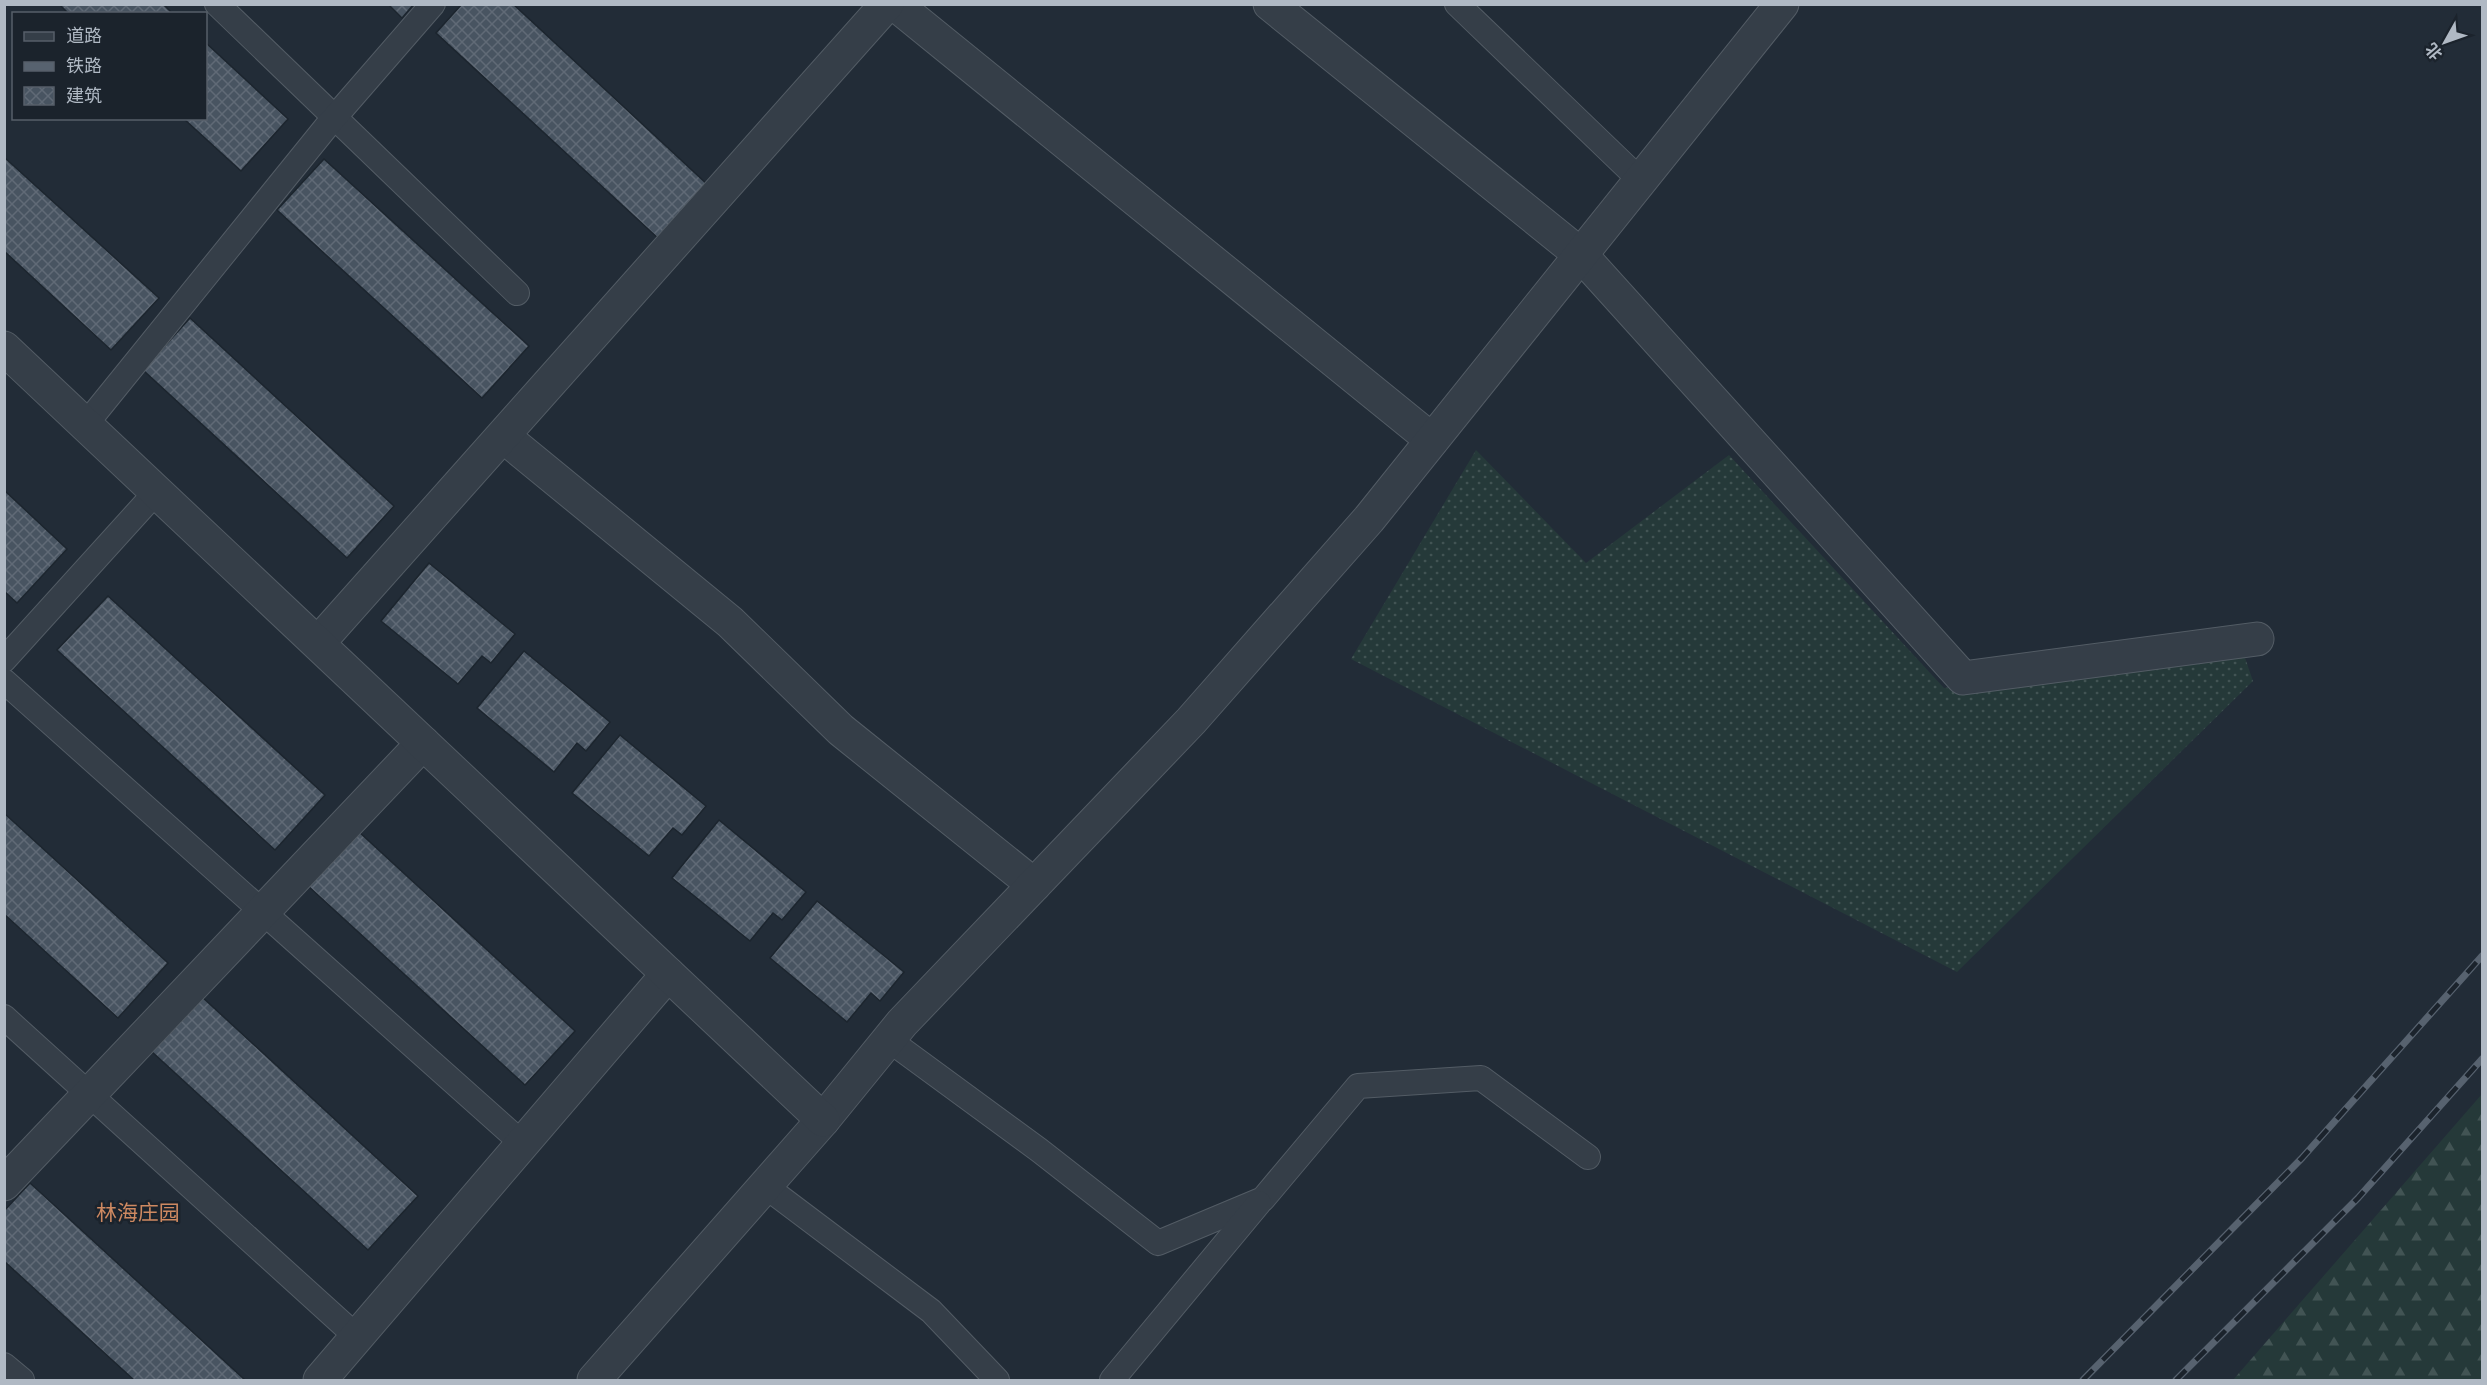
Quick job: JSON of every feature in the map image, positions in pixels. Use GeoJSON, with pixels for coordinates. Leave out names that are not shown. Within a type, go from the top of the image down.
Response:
{"type":"FeatureCollection","features":[{"type":"Feature","properties":{"kind":"street"},"geometry":{"type":"LineString","coordinates":[[318,643],[887,4]]}},
{"type":"Feature","properties":{"kind":"street"},"geometry":{"type":"LineString","coordinates":[[895,4],[1432,440]]}},
{"type":"Feature","properties":{"kind":"street"},"geometry":{"type":"LineString","coordinates":[[1270,4],[1581,255],[1963,678],[2257,639]]}},
{"type":"Feature","properties":{"kind":"street"},"geometry":{"type":"LineString","coordinates":[[594,1380],[823,1120],[902,1023],[1199,712],[1369,519],[1782,4]]}},
{"type":"Feature","properties":{"kind":"street"},"geometry":{"type":"LineString","coordinates":[[4,348],[823,1120]]}},
{"type":"Feature","properties":{"kind":"street"},"geometry":{"type":"LineString","coordinates":[[503,436],[730,622],[841,730],[1034,885]]}},
{"type":"Feature","properties":{"kind":"street"},"geometry":{"type":"LineString","coordinates":[[4,1184],[423,743]]}},
{"type":"Feature","properties":{"kind":"street"},"geometry":{"type":"LineString","coordinates":[[320,1380],[668,974]]}},
{"type":"Feature","properties":{"kind":"lane"},"geometry":{"type":"LineString","coordinates":[[217,4],[517,293]]}},
{"type":"Feature","properties":{"kind":"lane"},"geometry":{"type":"LineString","coordinates":[[86,424],[335,117],[433,4]]}},
{"type":"Feature","properties":{"kind":"lane"},"geometry":{"type":"LineString","coordinates":[[1457,4],[1641,180]]}},
{"type":"Feature","properties":{"kind":"lane"},"geometry":{"type":"LineString","coordinates":[[4,660],[157,491]]}},
{"type":"Feature","properties":{"kind":"lane"},"geometry":{"type":"LineString","coordinates":[[4,681],[523,1144]]}},
{"type":"Feature","properties":{"kind":"lane"},"geometry":{"type":"LineString","coordinates":[[4,1017],[357,1337]]}},
{"type":"Feature","properties":{"kind":"lane"},"geometry":{"type":"LineString","coordinates":[[888,1040],[1040,1150],[1158,1243],[1263,1199]]}},
{"type":"Feature","properties":{"kind":"lane"},"geometry":{"type":"LineString","coordinates":[[1112,1380],[1358,1086],[1481,1078],[1588,1157]]}},
{"type":"Feature","properties":{"kind":"lane"},"geometry":{"type":"LineString","coordinates":[[765,1186],[931,1311],[997,1380]]}},
{"type":"Feature","properties":{"kind":"lane"},"geometry":{"type":"LineString","coordinates":[[4,1365],[22,1380]]}},
{"type":"Feature","properties":{"kind":"green space"},"geometry":{"type":"Polygon","coordinates":[[[1476,450],[1586,563],[1729,455],[1944,688],[2243,652],[2253,681],[1957,972],[1351,659],[1476,450]]]}},
{"type":"Feature","properties":{"kind":"green space"},"geometry":{"type":"Polygon","coordinates":[[[2482,1094],[2482,1380],[2233,1380],[2482,1094]]]}},
{"type":"Feature","properties":{"kind":"building"},"geometry":{"type":"Polygon","coordinates":[[[59,4],[163,4],[171,12],[67,12],[59,4]]]}},
{"type":"Feature","properties":{"kind":"building"},"geometry":{"type":"Polygon","coordinates":[[[388,4],[414,4],[402,18],[388,4]]]}},
{"type":"Feature","properties":{"kind":"building"},"geometry":{"type":"Polygon","coordinates":[[[462,4],[513,4],[709,186],[660,240],[436,33],[462,4]]]}},
{"type":"Feature","properties":{"kind":"building"},"geometry":{"type":"Polygon","coordinates":[[[207,44],[288,119],[241,171],[185,120],[207,120],[207,44]]]}},
{"type":"Feature","properties":{"kind":"building"},"geometry":{"type":"Polygon","coordinates":[[[4,157],[159,298],[111,350],[4,251],[4,157]]]}},
{"type":"Feature","properties":{"kind":"building"},"geometry":{"type":"Polygon","coordinates":[[[324,159],[529,346],[482,398],[277,210],[324,159]]]}},
{"type":"Feature","properties":{"kind":"building"},"geometry":{"type":"Polygon","coordinates":[[[190,318],[394,506],[347,558],[143,370],[190,318]]]}},
{"type":"Feature","properties":{"kind":"building"},"geometry":{"type":"Polygon","coordinates":[[[4,490],[67,549],[17,603],[4,591],[4,490]]]}},
{"type":"Feature","properties":{"kind":"building"},"geometry":{"type":"Polygon","coordinates":[[[429,563],[515,634],[491,663],[482,656],[458,684],[381,621],[429,563]]]}},
{"type":"Feature","properties":{"kind":"building"},"geometry":{"type":"Polygon","coordinates":[[[108,596],[325,795],[275,850],[57,650],[108,596]]]}},
{"type":"Feature","properties":{"kind":"building"},"geometry":{"type":"Polygon","coordinates":[[[524,651],[610,722],[586,751],[577,743],[554,772],[477,708],[524,651]]]}},
{"type":"Feature","properties":{"kind":"building"},"geometry":{"type":"Polygon","coordinates":[[[620,735],[706,806],[682,835],[673,828],[649,856],[572,793],[620,735]]]}},
{"type":"Feature","properties":{"kind":"building"},"geometry":{"type":"Polygon","coordinates":[[[4,813],[168,963],[118,1018],[4,914],[4,813]]]}},
{"type":"Feature","properties":{"kind":"building"},"geometry":{"type":"Polygon","coordinates":[[[719,820],[806,892],[782,920],[773,913],[750,941],[672,878],[719,820]]]}},
{"type":"Feature","properties":{"kind":"building"},"geometry":{"type":"Polygon","coordinates":[[[358,831],[575,1031],[525,1085],[307,885],[358,831]]]}},
{"type":"Feature","properties":{"kind":"building"},"geometry":{"type":"Polygon","coordinates":[[[817,901],[904,972],[880,1001],[871,993],[847,1022],[770,958],[817,901]]]}},
{"type":"Feature","properties":{"kind":"building"},"geometry":{"type":"Polygon","coordinates":[[[201,996],[418,1196],[368,1250],[150,1050],[201,996]]]}},
{"type":"Feature","properties":{"kind":"building"},"geometry":{"type":"Polygon","coordinates":[[[30,1183],[245,1380],[134,1380],[4,1261],[4,1211],[30,1183]]]}},
{"type":"Feature","properties":{"kind":"railway"},"geometry":{"type":"LineString","coordinates":[[2083,1380],[2302,1158],[2482,956]]}},
{"type":"Feature","properties":{"kind":"railway"},"geometry":{"type":"LineString","coordinates":[[2176,1380],[2358,1198],[2482,1059]]}},
{"type":"Feature","properties":{"kind":"district","name":"林海庄园"},"geometry":{"type":"Point","coordinates":[138,1213]}}]}
